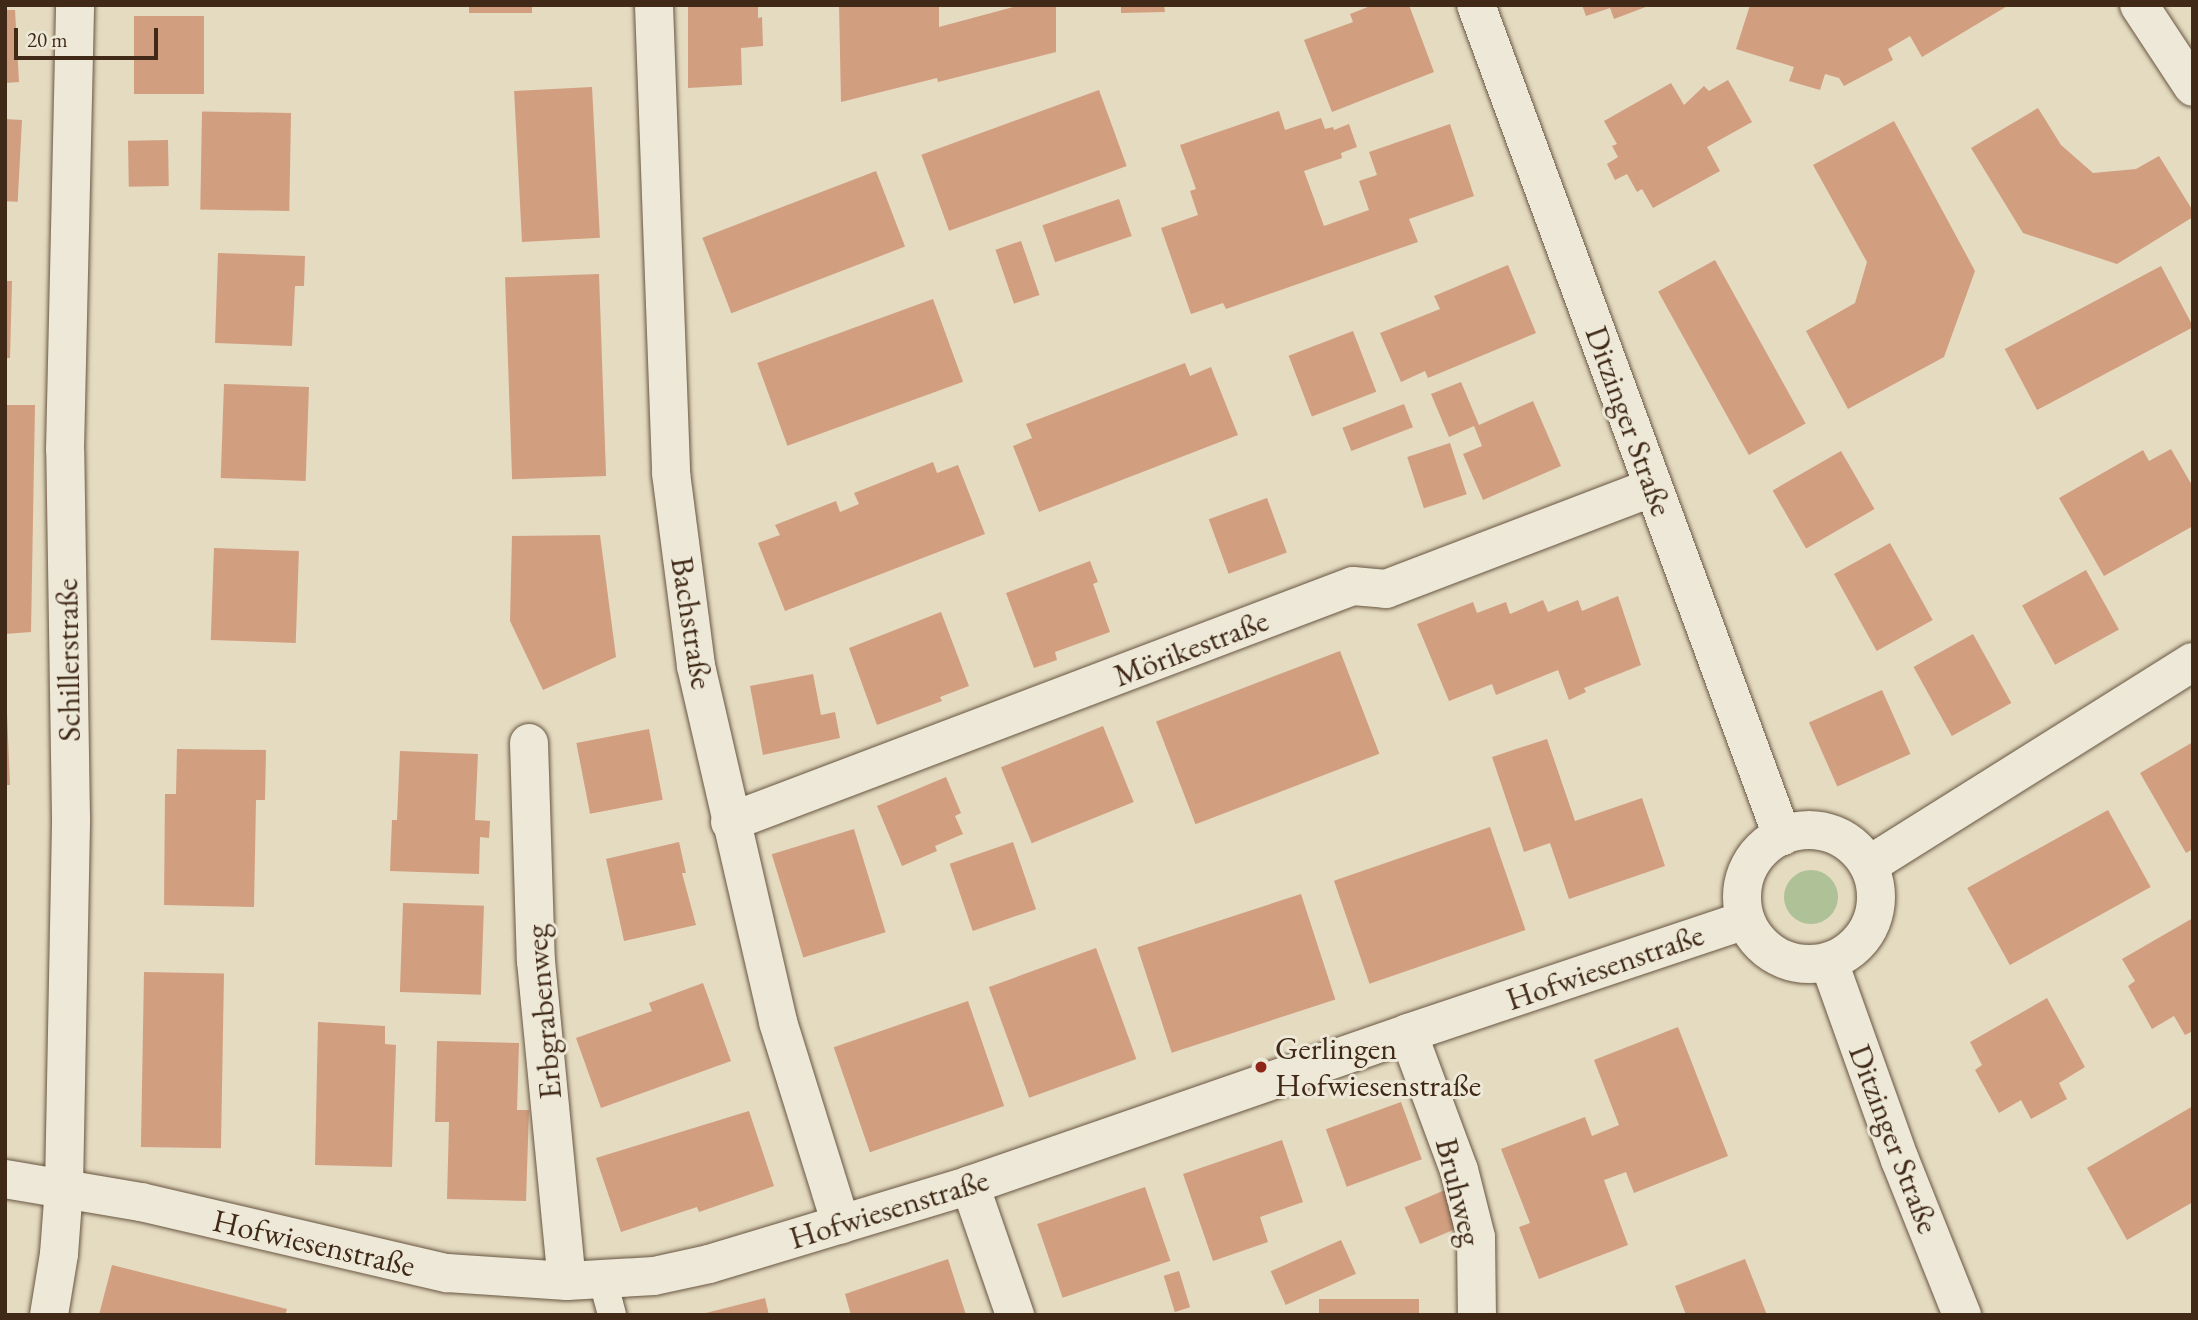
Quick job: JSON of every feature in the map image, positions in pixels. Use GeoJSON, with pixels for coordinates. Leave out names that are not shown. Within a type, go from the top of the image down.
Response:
{"type":"FeatureCollection","features":[{"type":"Feature","properties":{"kind":"street","name":"Schillerstraße"},"geometry":{"type":"LineString","coordinates":[[49,1315],[59,1254],[64,1188],[71,818],[65,450],[75,5]]}},
{"type":"Feature","properties":{"kind":"street","name":"Bachstraße"},"geometry":{"type":"LineString","coordinates":[[654,5],[671,473],[697,674],[778,1022],[841,1224]]}},
{"type":"Feature","properties":{"kind":"street","name":"Ditzinger Straße"},"geometry":{"type":"LineString","coordinates":[[1476,5],[1782,836]]}},
{"type":"Feature","properties":{"kind":"street"},"geometry":{"type":"LineString","coordinates":[[2139,5],[2193,87]]}},
{"type":"Feature","properties":{"kind":"street","name":"Mörikestraße"},"geometry":{"type":"LineString","coordinates":[[730,822],[1353,586],[1386,589],[1653,487]]}},
{"type":"Feature","properties":{"kind":"street"},"geometry":{"type":"LineString","coordinates":[[1869,865],[2193,662]]}},
{"type":"Feature","properties":{"kind":"street","name":"Erbgrabenweg"},"geometry":{"type":"LineString","coordinates":[[529,743],[536,961],[594,1293]]}},
{"type":"Feature","properties":{"kind":"street"},"geometry":{"type":"LineString","coordinates":[[1801,831],[1831,834],[1856,849],[1869,865],[1876,888],[1875,911],[1866,934],[1850,951],[1829,962],[1808,965],[1788,962],[1770,953],[1755,939],[1745,920],[1743,880],[1751,862],[1765,847],[1782,836],[1801,831]]}},
{"type":"Feature","properties":{"kind":"street","name":"Hofwiesenstraße"},"geometry":{"type":"LineString","coordinates":[[5,1179],[64,1188],[447,1273],[594,1293],[709,1264],[970,1185],[1408,1033],[1745,920]]}},
{"type":"Feature","properties":{"kind":"street","name":"Ditzinger Straße"},"geometry":{"type":"LineString","coordinates":[[1829,962],[1900,1160],[1962,1315]]}},
{"type":"Feature","properties":{"kind":"street","name":"Bruhweg"},"geometry":{"type":"LineString","coordinates":[[1408,1033],[1459,1170],[1466,1196],[1476,1237],[1477,1315]]}},
{"type":"Feature","properties":{"kind":"street"},"geometry":{"type":"LineString","coordinates":[[970,1185],[1015,1315]]}},
{"type":"Feature","properties":{"kind":"green space"},"geometry":{"type":"Polygon","coordinates":[[[1811,870],[1830,878],[1838,897],[1830,916],[1811,924],[1792,916],[1784,897],[1792,878],[1811,870]]]}},
{"type":"Feature","properties":{"kind":"building"},"geometry":{"type":"Polygon","coordinates":[[[469,5],[532,5],[532,13],[469,13],[469,5]]]}},
{"type":"Feature","properties":{"kind":"building"},"geometry":{"type":"Polygon","coordinates":[[[688,5],[758,5],[758,18],[762,17],[763,46],[741,48],[742,85],[688,88],[688,5]]]}},
{"type":"Feature","properties":{"kind":"building"},"geometry":{"type":"Polygon","coordinates":[[[839,5],[939,5],[939,27],[1021,5],[1056,5],[1056,52],[938,82],[937,78],[841,102],[839,5]]]}},
{"type":"Feature","properties":{"kind":"building"},"geometry":{"type":"Polygon","coordinates":[[[1121,5],[1164,5],[1165,12],[1121,13],[1121,5]]]}},
{"type":"Feature","properties":{"kind":"building"},"geometry":{"type":"Polygon","coordinates":[[[1373,5],[1409,5],[1434,72],[1332,112],[1304,40],[1353,22],[1350,14],[1373,5]]]}},
{"type":"Feature","properties":{"kind":"building"},"geometry":{"type":"Polygon","coordinates":[[[1582,5],[1651,5],[1614,19],[1610,8],[1586,16],[1582,5]]]}},
{"type":"Feature","properties":{"kind":"building"},"geometry":{"type":"Polygon","coordinates":[[[1750,5],[2009,5],[1922,57],[1910,36],[1888,49],[1893,60],[1844,86],[1839,78],[1825,74],[1820,90],[1789,81],[1794,67],[1736,49],[1750,5]]]}},
{"type":"Feature","properties":{"kind":"building"},"geometry":{"type":"Polygon","coordinates":[[[5,10],[15,10],[19,82],[5,83],[5,10]]]}},
{"type":"Feature","properties":{"kind":"building"},"geometry":{"type":"Polygon","coordinates":[[[134,16],[204,16],[204,94],[134,94],[134,16]]]}},
{"type":"Feature","properties":{"kind":"building"},"geometry":{"type":"Polygon","coordinates":[[[1728,80],[1752,122],[1707,147],[1720,171],[1653,208],[1642,189],[1637,192],[1627,174],[1615,180],[1607,164],[1618,157],[1612,146],[1617,144],[1604,121],[1671,83],[1684,105],[1704,86],[1709,91],[1728,80]]]}},
{"type":"Feature","properties":{"kind":"building"},"geometry":{"type":"Polygon","coordinates":[[[592,87],[600,238],[522,242],[514,91],[592,87]]]}},
{"type":"Feature","properties":{"kind":"building"},"geometry":{"type":"Polygon","coordinates":[[[1099,90],[1127,166],[949,231],[921,155],[1099,90]]]}},
{"type":"Feature","properties":{"kind":"building"},"geometry":{"type":"Polygon","coordinates":[[[2038,108],[2061,145],[2093,173],[2136,169],[2159,156],[2193,211],[2193,217],[2117,264],[2023,233],[1971,148],[2038,108]]]}},
{"type":"Feature","properties":{"kind":"building"},"geometry":{"type":"Polygon","coordinates":[[[202,111],[291,113],[289,211],[200,209],[202,111]]]}},
{"type":"Feature","properties":{"kind":"building"},"geometry":{"type":"Polygon","coordinates":[[[1279,111],[1285,130],[1321,118],[1325,129],[1333,127],[1334,130],[1349,124],[1357,147],[1341,153],[1342,158],[1304,171],[1324,226],[1369,210],[1359,181],[1377,175],[1369,152],[1450,124],[1474,196],[1409,219],[1418,242],[1226,309],[1223,303],[1191,314],[1161,228],[1198,215],[1190,191],[1196,189],[1180,145],[1279,111]]]}},
{"type":"Feature","properties":{"kind":"building"},"geometry":{"type":"Polygon","coordinates":[[[5,119],[22,120],[18,202],[5,201],[5,119]]]}},
{"type":"Feature","properties":{"kind":"building"},"geometry":{"type":"Polygon","coordinates":[[[1894,121],[1975,271],[1944,357],[1848,409],[1806,331],[1855,303],[1867,262],[1813,165],[1894,121]]]}},
{"type":"Feature","properties":{"kind":"building"},"geometry":{"type":"Polygon","coordinates":[[[168,140],[169,186],[129,187],[128,141],[168,140]]]}},
{"type":"Feature","properties":{"kind":"building"},"geometry":{"type":"Polygon","coordinates":[[[876,171],[905,247],[731,313],[702,238],[876,171]]]}},
{"type":"Feature","properties":{"kind":"building"},"geometry":{"type":"Polygon","coordinates":[[[1119,199],[1132,236],[1055,262],[1042,225],[1119,199]]]}},
{"type":"Feature","properties":{"kind":"building"},"geometry":{"type":"Polygon","coordinates":[[[1021,241],[1040,295],[1014,304],[995,250],[1021,241]]]}},
{"type":"Feature","properties":{"kind":"building"},"geometry":{"type":"Polygon","coordinates":[[[218,253],[305,256],[304,286],[295,286],[292,346],[215,343],[218,253]]]}},
{"type":"Feature","properties":{"kind":"building"},"geometry":{"type":"Polygon","coordinates":[[[1715,260],[1806,424],[1749,455],[1658,292],[1715,260]]]}},
{"type":"Feature","properties":{"kind":"building"},"geometry":{"type":"Polygon","coordinates":[[[1508,265],[1536,333],[1428,378],[1425,371],[1401,382],[1380,333],[1440,309],[1434,296],[1508,265]]]}},
{"type":"Feature","properties":{"kind":"building"},"geometry":{"type":"Polygon","coordinates":[[[2161,266],[2193,327],[2037,410],[2005,349],[2161,266]]]}},
{"type":"Feature","properties":{"kind":"building"},"geometry":{"type":"Polygon","coordinates":[[[599,274],[606,476],[512,479],[505,277],[599,274]]]}},
{"type":"Feature","properties":{"kind":"building"},"geometry":{"type":"Polygon","coordinates":[[[5,281],[12,281],[10,358],[5,358],[5,281]]]}},
{"type":"Feature","properties":{"kind":"building"},"geometry":{"type":"Polygon","coordinates":[[[933,299],[963,382],[787,446],[757,363],[933,299]]]}},
{"type":"Feature","properties":{"kind":"building"},"geometry":{"type":"Polygon","coordinates":[[[1353,331],[1376,392],[1312,416],[1289,356],[1353,331]]]}},
{"type":"Feature","properties":{"kind":"building"},"geometry":{"type":"Polygon","coordinates":[[[1185,363],[1190,376],[1211,367],[1238,435],[1039,512],[1013,446],[1032,438],[1026,424],[1185,363]]]}},
{"type":"Feature","properties":{"kind":"building"},"geometry":{"type":"Polygon","coordinates":[[[1461,382],[1479,425],[1533,401],[1561,466],[1483,500],[1463,454],[1482,446],[1474,426],[1449,437],[1431,394],[1461,382]]]}},
{"type":"Feature","properties":{"kind":"building"},"geometry":{"type":"Polygon","coordinates":[[[224,384],[309,387],[306,481],[221,478],[224,384]]]}},
{"type":"Feature","properties":{"kind":"building"},"geometry":{"type":"Polygon","coordinates":[[[1404,404],[1413,427],[1351,451],[1342,428],[1404,404]]]}},
{"type":"Feature","properties":{"kind":"building"},"geometry":{"type":"Polygon","coordinates":[[[5,405],[35,405],[31,632],[5,634],[5,405]]]}},
{"type":"Feature","properties":{"kind":"building"},"geometry":{"type":"Polygon","coordinates":[[[1450,443],[1467,494],[1424,508],[1407,457],[1450,443]]]}},
{"type":"Feature","properties":{"kind":"building"},"geometry":{"type":"Polygon","coordinates":[[[2171,449],[2193,487],[2193,526],[2104,576],[2059,498],[2143,450],[2149,461],[2171,449]]]}},
{"type":"Feature","properties":{"kind":"building"},"geometry":{"type":"Polygon","coordinates":[[[1841,451],[1874,509],[1806,549],[1773,490],[1841,451]]]}},
{"type":"Feature","properties":{"kind":"building"},"geometry":{"type":"Polygon","coordinates":[[[933,462],[937,473],[958,465],[985,534],[785,611],[758,543],[780,535],[775,525],[836,501],[840,512],[859,504],[854,493],[933,462]]]}},
{"type":"Feature","properties":{"kind":"building"},"geometry":{"type":"Polygon","coordinates":[[[1267,498],[1287,553],[1229,574],[1209,519],[1267,498]]]}},
{"type":"Feature","properties":{"kind":"building"},"geometry":{"type":"Polygon","coordinates":[[[600,535],[616,657],[543,690],[510,621],[512,536],[600,535]]]}},
{"type":"Feature","properties":{"kind":"building"},"geometry":{"type":"Polygon","coordinates":[[[1890,543],[1933,620],[1877,651],[1834,574],[1890,543]]]}},
{"type":"Feature","properties":{"kind":"building"},"geometry":{"type":"Polygon","coordinates":[[[214,548],[299,551],[296,643],[211,640],[214,548]]]}},
{"type":"Feature","properties":{"kind":"building"},"geometry":{"type":"Polygon","coordinates":[[[1090,561],[1098,582],[1093,584],[1110,632],[1055,652],[1057,660],[1034,668],[1006,593],[1090,561]]]}},
{"type":"Feature","properties":{"kind":"building"},"geometry":{"type":"Polygon","coordinates":[[[2086,570],[2119,629],[2055,665],[2022,605],[2086,570]]]}},
{"type":"Feature","properties":{"kind":"building"},"geometry":{"type":"Polygon","coordinates":[[[1618,596],[1641,665],[1584,688],[1586,692],[1569,700],[1558,670],[1496,695],[1492,684],[1449,701],[1417,624],[1473,602],[1477,613],[1506,602],[1510,614],[1543,600],[1548,612],[1578,600],[1582,611],[1618,596]]]}},
{"type":"Feature","properties":{"kind":"building"},"geometry":{"type":"Polygon","coordinates":[[[941,612],[969,686],[940,697],[942,701],[877,725],[849,648],[941,612]]]}},
{"type":"Feature","properties":{"kind":"building"},"geometry":{"type":"Polygon","coordinates":[[[1973,634],[2011,703],[1952,736],[1914,667],[1973,634]]]}},
{"type":"Feature","properties":{"kind":"building"},"geometry":{"type":"Polygon","coordinates":[[[1340,651],[1379,754],[1196,824],[1156,722],[1340,651]]]}},
{"type":"Feature","properties":{"kind":"building"},"geometry":{"type":"Polygon","coordinates":[[[813,674],[821,715],[835,712],[840,738],[763,755],[750,686],[813,674]]]}},
{"type":"Feature","properties":{"kind":"building"},"geometry":{"type":"Polygon","coordinates":[[[1882,690],[1910,754],[1837,786],[1809,723],[1882,690]]]}},
{"type":"Feature","properties":{"kind":"building"},"geometry":{"type":"Polygon","coordinates":[[[7,713],[10,785],[5,785],[7,713]]]}},
{"type":"Feature","properties":{"kind":"building"},"geometry":{"type":"Polygon","coordinates":[[[1103,726],[1134,802],[1032,843],[1001,767],[1103,726]]]}},
{"type":"Feature","properties":{"kind":"building"},"geometry":{"type":"Polygon","coordinates":[[[649,729],[663,800],[590,814],[576,743],[649,729]]]}},
{"type":"Feature","properties":{"kind":"building"},"geometry":{"type":"Polygon","coordinates":[[[1547,739],[1575,821],[1642,798],[1665,866],[1569,899],[1550,843],[1524,852],[1492,757],[1547,739]]]}},
{"type":"Feature","properties":{"kind":"building"},"geometry":{"type":"Polygon","coordinates":[[[2193,742],[2193,849],[2186,853],[2140,773],[2193,742]]]}},
{"type":"Feature","properties":{"kind":"building"},"geometry":{"type":"Polygon","coordinates":[[[177,749],[266,750],[265,800],[256,800],[254,907],[164,905],[165,794],[176,794],[177,749]]]}},
{"type":"Feature","properties":{"kind":"building"},"geometry":{"type":"Polygon","coordinates":[[[400,751],[478,754],[475,820],[490,821],[489,838],[480,837],[479,874],[390,871],[392,820],[397,820],[400,751]]]}},
{"type":"Feature","properties":{"kind":"building"},"geometry":{"type":"Polygon","coordinates":[[[946,777],[961,813],[955,816],[963,834],[935,846],[937,851],[902,866],[877,806],[946,777]]]}},
{"type":"Feature","properties":{"kind":"building"},"geometry":{"type":"Polygon","coordinates":[[[2108,810],[2151,887],[2010,965],[1967,888],[2108,810]]]}},
{"type":"Feature","properties":{"kind":"building"},"geometry":{"type":"Polygon","coordinates":[[[1490,827],[1525,930],[1369,984],[1334,881],[1490,827]]]}},
{"type":"Feature","properties":{"kind":"building"},"geometry":{"type":"Polygon","coordinates":[[[854,829],[886,932],[803,957],[772,854],[854,829]]]}},
{"type":"Feature","properties":{"kind":"building"},"geometry":{"type":"Polygon","coordinates":[[[679,842],[686,873],[682,873],[696,925],[624,941],[606,859],[679,842]]]}},
{"type":"Feature","properties":{"kind":"building"},"geometry":{"type":"Polygon","coordinates":[[[1013,842],[1036,909],[973,931],[950,864],[1013,842]]]}},
{"type":"Feature","properties":{"kind":"building"},"geometry":{"type":"Polygon","coordinates":[[[1301,894],[1335,1000],[1172,1053],[1137,947],[1301,894]]]}},
{"type":"Feature","properties":{"kind":"building"},"geometry":{"type":"Polygon","coordinates":[[[403,903],[484,906],[481,995],[400,992],[403,903]]]}},
{"type":"Feature","properties":{"kind":"building"},"geometry":{"type":"Polygon","coordinates":[[[2193,918],[2193,1031],[2185,1035],[2174,1016],[2152,1029],[2128,986],[2135,981],[2122,959],[2193,918]]]}},
{"type":"Feature","properties":{"kind":"building"},"geometry":{"type":"Polygon","coordinates":[[[1096,948],[1136,1059],[1029,1098],[989,987],[1096,948]]]}},
{"type":"Feature","properties":{"kind":"building"},"geometry":{"type":"Polygon","coordinates":[[[144,972],[224,973],[221,1148],[141,1147],[144,972]]]}},
{"type":"Feature","properties":{"kind":"building"},"geometry":{"type":"Polygon","coordinates":[[[703,983],[731,1061],[601,1108],[576,1038],[652,1011],[649,1003],[703,983]]]}},
{"type":"Feature","properties":{"kind":"building"},"geometry":{"type":"Polygon","coordinates":[[[2047,998],[2085,1067],[2059,1083],[2067,1099],[2031,1119],[2021,1100],[1999,1113],[1975,1070],[1982,1065],[1970,1042],[2047,998]]]}},
{"type":"Feature","properties":{"kind":"building"},"geometry":{"type":"Polygon","coordinates":[[[968,1001],[1004,1106],[870,1152],[834,1047],[968,1001]]]}},
{"type":"Feature","properties":{"kind":"building"},"geometry":{"type":"Polygon","coordinates":[[[318,1022],[385,1026],[385,1044],[396,1045],[392,1167],[315,1165],[318,1022]]]}},
{"type":"Feature","properties":{"kind":"building"},"geometry":{"type":"Polygon","coordinates":[[[1678,1027],[1728,1156],[1634,1193],[1626,1172],[1604,1180],[1628,1245],[1539,1279],[1519,1227],[1530,1223],[1501,1149],[1585,1117],[1592,1136],[1619,1125],[1594,1060],[1678,1027]]]}},
{"type":"Feature","properties":{"kind":"building"},"geometry":{"type":"Polygon","coordinates":[[[437,1041],[519,1043],[517,1110],[529,1110],[526,1201],[447,1199],[449,1122],[435,1122],[437,1041]]]}},
{"type":"Feature","properties":{"kind":"building"},"geometry":{"type":"Polygon","coordinates":[[[1401,1102],[1422,1159],[1347,1187],[1326,1129],[1401,1102]]]}},
{"type":"Feature","properties":{"kind":"building"},"geometry":{"type":"Polygon","coordinates":[[[2193,1106],[2193,1202],[2127,1240],[2087,1168],[2193,1106]]]}},
{"type":"Feature","properties":{"kind":"building"},"geometry":{"type":"Polygon","coordinates":[[[749,1111],[774,1186],[699,1212],[697,1207],[621,1232],[596,1158],[749,1111]]]}},
{"type":"Feature","properties":{"kind":"building"},"geometry":{"type":"Polygon","coordinates":[[[1282,1140],[1303,1202],[1260,1217],[1268,1242],[1213,1261],[1183,1174],[1282,1140]]]}},
{"type":"Feature","properties":{"kind":"building"},"geometry":{"type":"Polygon","coordinates":[[[1145,1187],[1170,1261],[1063,1298],[1037,1224],[1145,1187]]]}},
{"type":"Feature","properties":{"kind":"building"},"geometry":{"type":"Polygon","coordinates":[[[1445,1190],[1461,1227],[1420,1244],[1404,1207],[1445,1190]]]}},
{"type":"Feature","properties":{"kind":"building"},"geometry":{"type":"Polygon","coordinates":[[[1341,1240],[1356,1274],[1286,1305],[1271,1271],[1341,1240]]]}},
{"type":"Feature","properties":{"kind":"building"},"geometry":{"type":"Polygon","coordinates":[[[948,1259],[966,1315],[851,1315],[845,1294],[948,1259]]]}},
{"type":"Feature","properties":{"kind":"building"},"geometry":{"type":"Polygon","coordinates":[[[1745,1259],[1767,1315],[1686,1315],[1675,1286],[1745,1259]]]}},
{"type":"Feature","properties":{"kind":"building"},"geometry":{"type":"Polygon","coordinates":[[[112,1265],[287,1309],[285,1315],[99,1315],[112,1265]]]}},
{"type":"Feature","properties":{"kind":"building"},"geometry":{"type":"Polygon","coordinates":[[[1179,1271],[1190,1307],[1175,1312],[1164,1276],[1179,1271]]]}},
{"type":"Feature","properties":{"kind":"building"},"geometry":{"type":"Polygon","coordinates":[[[765,1298],[769,1315],[702,1314],[765,1298]]]}},
{"type":"Feature","properties":{"kind":"building"},"geometry":{"type":"Polygon","coordinates":[[[1319,1299],[1419,1299],[1419,1315],[1319,1315],[1319,1299]]]}},
{"type":"Feature","properties":{"kind":"place","name":"Gerlingen Hofwiesenstraße"},"geometry":{"type":"Point","coordinates":[1261,1067]}}]}
